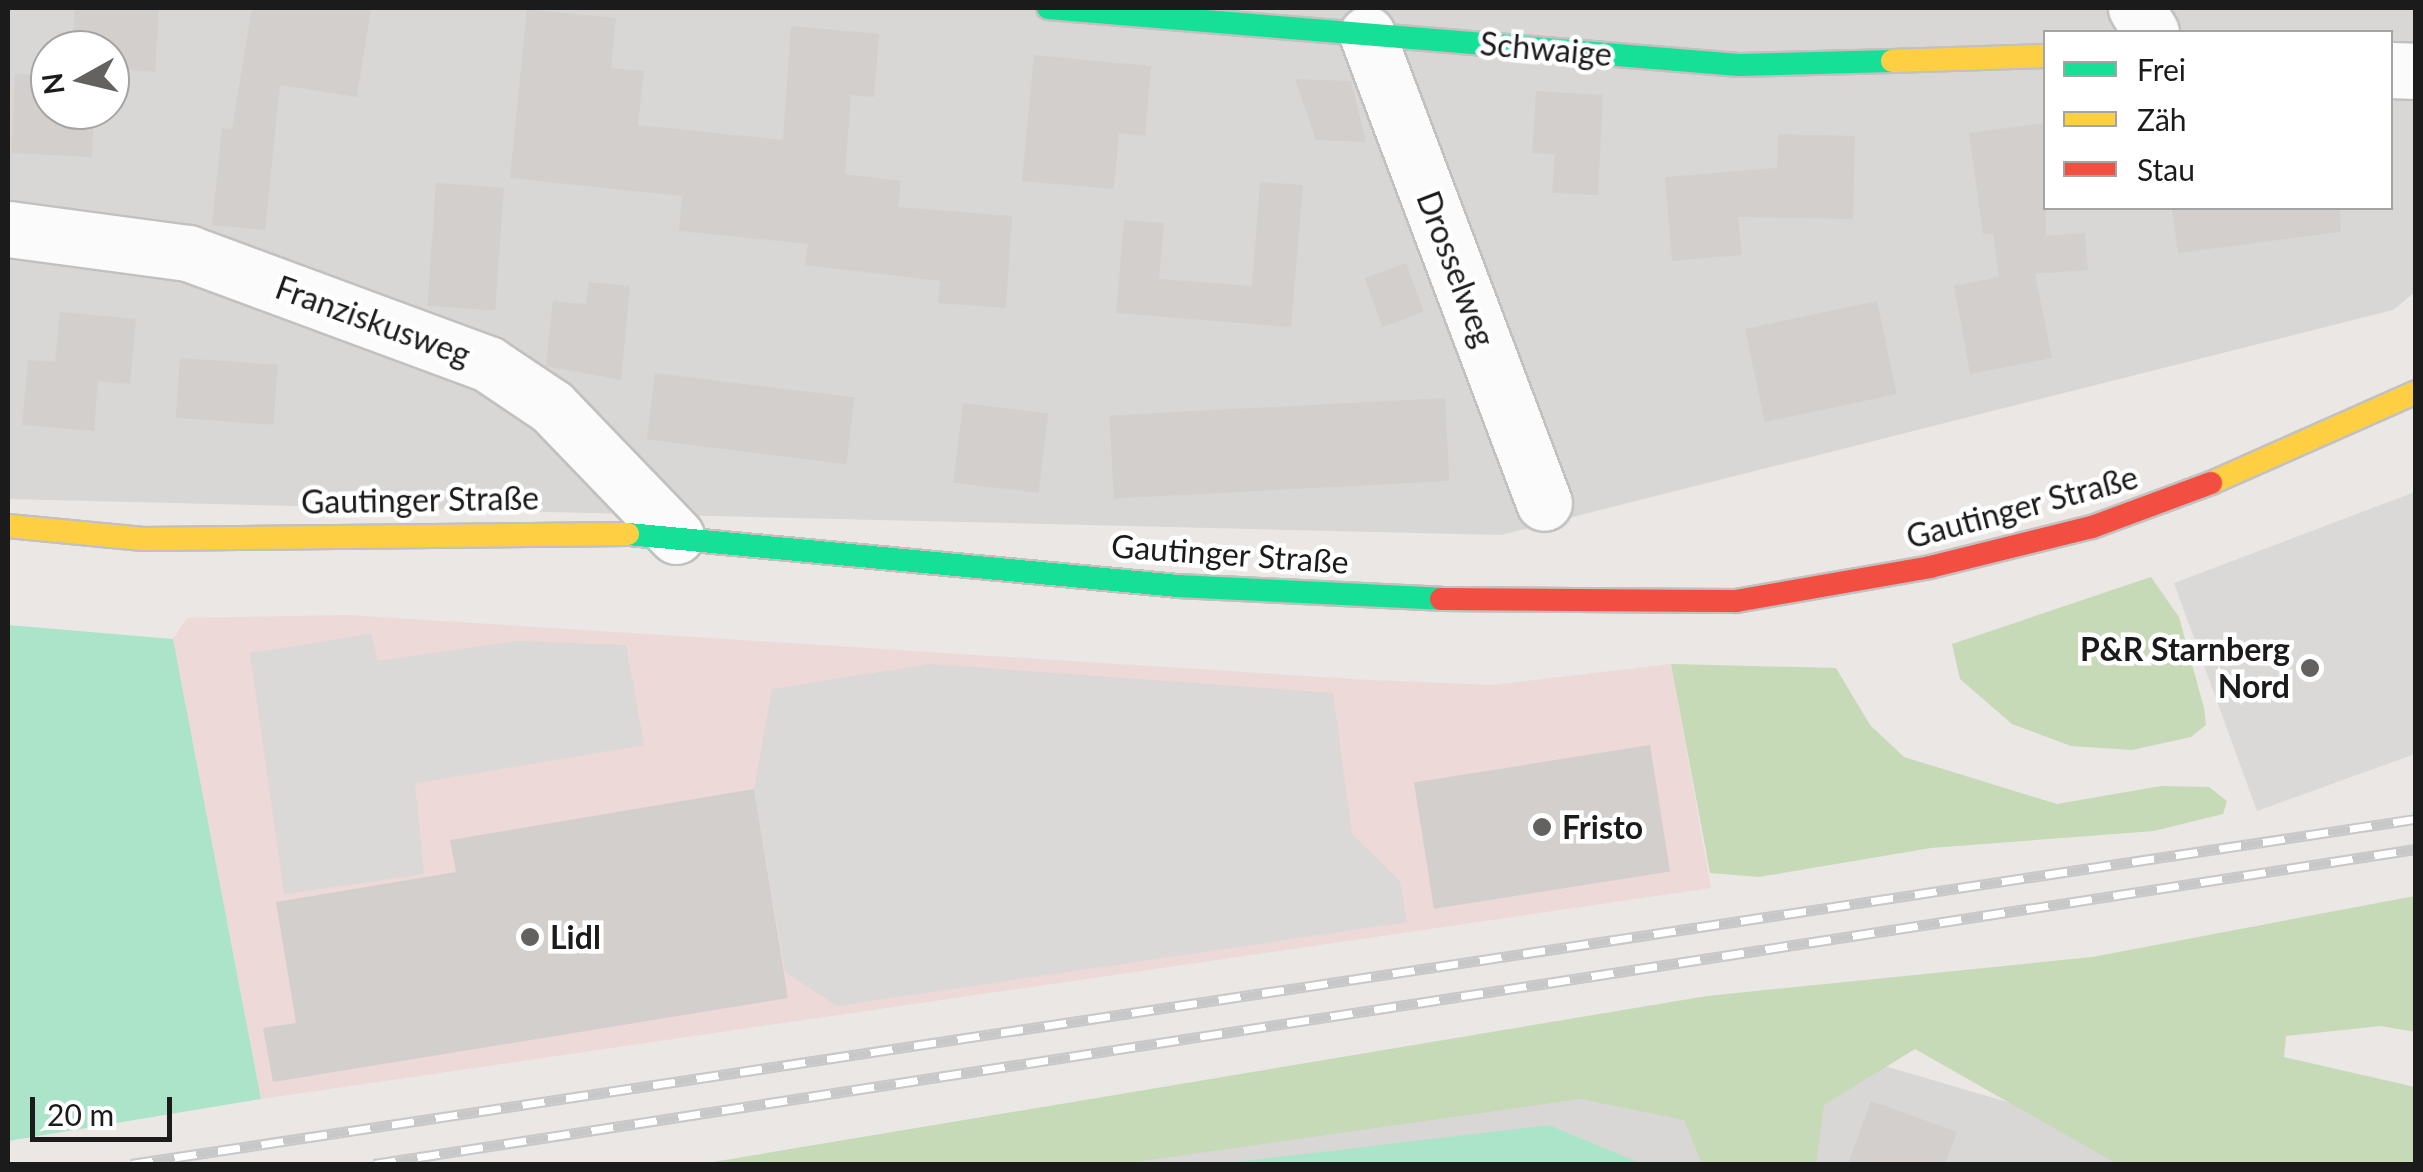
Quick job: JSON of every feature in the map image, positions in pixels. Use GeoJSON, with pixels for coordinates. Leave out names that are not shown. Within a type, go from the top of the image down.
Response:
{"type":"FeatureCollection","features":[{"type":"Feature","properties":{"kind":"main road","name":"Schwaige"},"geometry":{"type":"LineString","coordinates":[[1053,8],[1739,65],[2043,56]]}},
{"type":"Feature","properties":{"kind":"main road","name":"Gautinger Straße"},"geometry":{"type":"LineString","coordinates":[[8,526],[143,539],[524,529],[676,536],[1178,586],[1565,605],[1736,601],[1930,568],[2092,527],[2304,448],[2416,392]]}},
{"type":"Feature","properties":{"kind":"street"},"geometry":{"type":"LineString","coordinates":[[2136,8],[2150,30]]}},
{"type":"Feature","properties":{"kind":"street","name":"Drosselweg"},"geometry":{"type":"LineString","coordinates":[[1368,34],[1544,503]]}},
{"type":"Feature","properties":{"kind":"street","name":"Franziskusweg"},"geometry":{"type":"LineString","coordinates":[[8,230],[188,254],[488,364],[552,406],[676,536]]}},
{"type":"Feature","properties":{"kind":"shaded area"},"geometry":{"type":"Polygon","coordinates":[[[8,8],[2415,8],[2415,292],[2393,310],[1501,535],[8,499],[8,8]]]}},
{"type":"Feature","properties":{"kind":"shaded area","name":"P&R Starnberg Nord"},"geometry":{"type":"Polygon","coordinates":[[[2415,492],[2415,754],[2257,811],[2174,583],[2415,492]]]}},
{"type":"Feature","properties":{"kind":"shaded area"},"geometry":{"type":"Polygon","coordinates":[[[347,615],[1493,685],[1671,664],[1711,888],[261,1099],[173,639],[187,618],[347,615]]]}},
{"type":"Feature","properties":{"kind":"shaded area"},"geometry":{"type":"Polygon","coordinates":[[[371,634],[378,661],[517,641],[626,645],[644,745],[415,783],[424,874],[284,894],[250,653],[371,634]]]}},
{"type":"Feature","properties":{"kind":"shaded area"},"geometry":{"type":"Polygon","coordinates":[[[930,664],[1333,693],[1352,834],[1400,881],[1407,922],[837,1006],[785,972],[754,789],[772,689],[930,664]]]}},
{"type":"Feature","properties":{"kind":"shaded area"},"geometry":{"type":"Polygon","coordinates":[[[1769,1032],[2219,1164],[985,1164],[1769,1032]]]}},
{"type":"Feature","properties":{"kind":"green space"},"geometry":{"type":"Polygon","coordinates":[[[2151,577],[2179,617],[2204,708],[2206,725],[2191,737],[2132,750],[2071,746],[2012,724],[1960,679],[1952,644],[2151,577]]]}},
{"type":"Feature","properties":{"kind":"green space"},"geometry":{"type":"Polygon","coordinates":[[[8,625],[173,639],[261,1099],[8,1141],[8,625]]]}},
{"type":"Feature","properties":{"kind":"green space"},"geometry":{"type":"Polygon","coordinates":[[[1671,664],[1836,668],[1870,725],[1904,757],[2057,804],[2161,786],[2209,787],[2227,801],[2223,814],[2154,831],[1931,848],[1759,877],[1710,873],[1671,664]]]}},
{"type":"Feature","properties":{"kind":"green space"},"geometry":{"type":"Polygon","coordinates":[[[2415,896],[2415,1032],[2381,1026],[2286,1036],[2284,1057],[2415,1087],[2415,1164],[2117,1164],[1915,1049],[1824,1105],[1816,1164],[1702,1164],[1684,1120],[1580,1099],[1122,1164],[701,1164],[1707,996],[2092,957],[2415,896]]]}},
{"type":"Feature","properties":{"kind":"green space"},"geometry":{"type":"Polygon","coordinates":[[[1549,1125],[1642,1164],[1219,1164],[1549,1125]]]}},
{"type":"Feature","properties":{"kind":"building"},"geometry":{"type":"Polygon","coordinates":[[[75,8],[159,8],[155,72],[130,70],[130,30],[73,30],[75,8]]]}},
{"type":"Feature","properties":{"kind":"building"},"geometry":{"type":"Polygon","coordinates":[[[252,8],[371,8],[357,97],[280,85],[265,230],[212,225],[222,128],[232,129],[252,8]]]}},
{"type":"Feature","properties":{"kind":"building"},"geometry":{"type":"Polygon","coordinates":[[[527,9],[616,18],[611,68],[644,71],[638,125],[783,140],[791,26],[879,34],[874,97],[851,95],[845,174],[901,181],[898,207],[1012,216],[1006,308],[938,303],[940,281],[805,265],[808,244],[679,231],[682,196],[510,178],[527,9]]]}},
{"type":"Feature","properties":{"kind":"building"},"geometry":{"type":"Polygon","coordinates":[[[1034,55],[1151,66],[1145,136],[1119,133],[1114,189],[1022,181],[1034,55]]]}},
{"type":"Feature","properties":{"kind":"building"},"geometry":{"type":"Polygon","coordinates":[[[15,74],[30,75],[30,130],[93,130],[92,157],[11,153],[15,74]]]}},
{"type":"Feature","properties":{"kind":"building"},"geometry":{"type":"Polygon","coordinates":[[[1295,79],[1351,81],[1366,142],[1316,140],[1295,79]]]}},
{"type":"Feature","properties":{"kind":"building"},"geometry":{"type":"Polygon","coordinates":[[[1536,91],[1603,95],[1598,195],[1552,193],[1555,154],[1532,153],[1536,91]]]}},
{"type":"Feature","properties":{"kind":"building"},"geometry":{"type":"Polygon","coordinates":[[[2043,123],[2046,236],[2085,233],[2088,270],[2035,274],[2052,358],[1970,374],[1954,286],[1999,277],[1993,234],[1983,234],[1969,133],[2043,123]]]}},
{"type":"Feature","properties":{"kind":"building"},"geometry":{"type":"Polygon","coordinates":[[[1778,134],[1855,136],[1853,219],[1738,217],[1742,255],[1672,261],[1665,177],[1777,168],[1778,134]]]}},
{"type":"Feature","properties":{"kind":"building"},"geometry":{"type":"Polygon","coordinates":[[[1260,182],[1303,185],[1291,327],[1116,313],[1124,220],[1164,223],[1159,279],[1252,286],[1260,182]]]}},
{"type":"Feature","properties":{"kind":"building"},"geometry":{"type":"Polygon","coordinates":[[[436,183],[504,188],[495,310],[427,306],[436,183]]]}},
{"type":"Feature","properties":{"kind":"building"},"geometry":{"type":"Polygon","coordinates":[[[2172,210],[2340,210],[2341,232],[2178,253],[2172,210]]]}},
{"type":"Feature","properties":{"kind":"building"},"geometry":{"type":"Polygon","coordinates":[[[1406,263],[1424,312],[1382,327],[1365,278],[1406,263]]]}},
{"type":"Feature","properties":{"kind":"building"},"geometry":{"type":"Polygon","coordinates":[[[589,282],[630,286],[621,380],[546,366],[553,301],[586,304],[589,282]]]}},
{"type":"Feature","properties":{"kind":"building"},"geometry":{"type":"Polygon","coordinates":[[[1877,301],[1897,394],[1765,422],[1745,329],[1877,301]]]}},
{"type":"Feature","properties":{"kind":"building"},"geometry":{"type":"Polygon","coordinates":[[[60,312],[136,319],[130,384],[98,381],[94,431],[22,425],[28,360],[55,362],[60,312]]]}},
{"type":"Feature","properties":{"kind":"building"},"geometry":{"type":"Polygon","coordinates":[[[180,358],[278,365],[274,425],[176,418],[180,358]]]}},
{"type":"Feature","properties":{"kind":"building"},"geometry":{"type":"Polygon","coordinates":[[[655,373],[855,397],[846,464],[647,440],[655,373]]]}},
{"type":"Feature","properties":{"kind":"building"},"geometry":{"type":"Polygon","coordinates":[[[1445,398],[1449,481],[1114,498],[1109,416],[1445,398]]]}},
{"type":"Feature","properties":{"kind":"building"},"geometry":{"type":"Polygon","coordinates":[[[963,403],[1048,413],[1039,493],[953,482],[963,403]]]}},
{"type":"Feature","properties":{"kind":"building","name":"Fristo"},"geometry":{"type":"Polygon","coordinates":[[[1650,745],[1670,871],[1434,909],[1414,782],[1650,745]]]}},
{"type":"Feature","properties":{"kind":"building","name":"Lidl"},"geometry":{"type":"Polygon","coordinates":[[[754,789],[788,998],[273,1082],[263,1028],[296,1023],[276,902],[456,872],[450,840],[754,789]]]}},
{"type":"Feature","properties":{"kind":"building"},"geometry":{"type":"Polygon","coordinates":[[[1871,1101],[1957,1132],[1945,1164],[1848,1164],[1871,1101]]]}},
{"type":"Feature","properties":{"kind":"railway"},"geometry":{"type":"LineString","coordinates":[[131,1164],[2416,819]]}},
{"type":"Feature","properties":{"kind":"railway"},"geometry":{"type":"LineString","coordinates":[[374,1164],[2416,849]]}},
{"type":"Feature","properties":{"kind":"traffic: fast"},"geometry":{"type":"LineString","coordinates":[[1048,8],[1739,65],[1892,61]]}},
{"type":"Feature","properties":{"kind":"traffic: fast"},"geometry":{"type":"LineString","coordinates":[[628,534],[1178,586],[1441,599]]}},
{"type":"Feature","properties":{"kind":"traffic: slow"},"geometry":{"type":"LineString","coordinates":[[1892,61],[2043,56]]}},
{"type":"Feature","properties":{"kind":"traffic: slow"},"geometry":{"type":"LineString","coordinates":[[2211,483],[2416,392]]}},
{"type":"Feature","properties":{"kind":"traffic: slow"},"geometry":{"type":"LineString","coordinates":[[8,526],[143,539],[628,534]]}},
{"type":"Feature","properties":{"kind":"traffic: jam"},"geometry":{"type":"LineString","coordinates":[[1441,599],[1736,601],[1930,567],[2092,527],[2211,483]]}},
{"type":"Feature","properties":{"kind":"place","name":"P&R Starnberg Nord"},"geometry":{"type":"Point","coordinates":[2310,668]}},
{"type":"Feature","properties":{"kind":"place","name":"Fristo"},"geometry":{"type":"Point","coordinates":[1542,827]}},
{"type":"Feature","properties":{"kind":"place","name":"Lidl"},"geometry":{"type":"Point","coordinates":[530,937]}}]}
